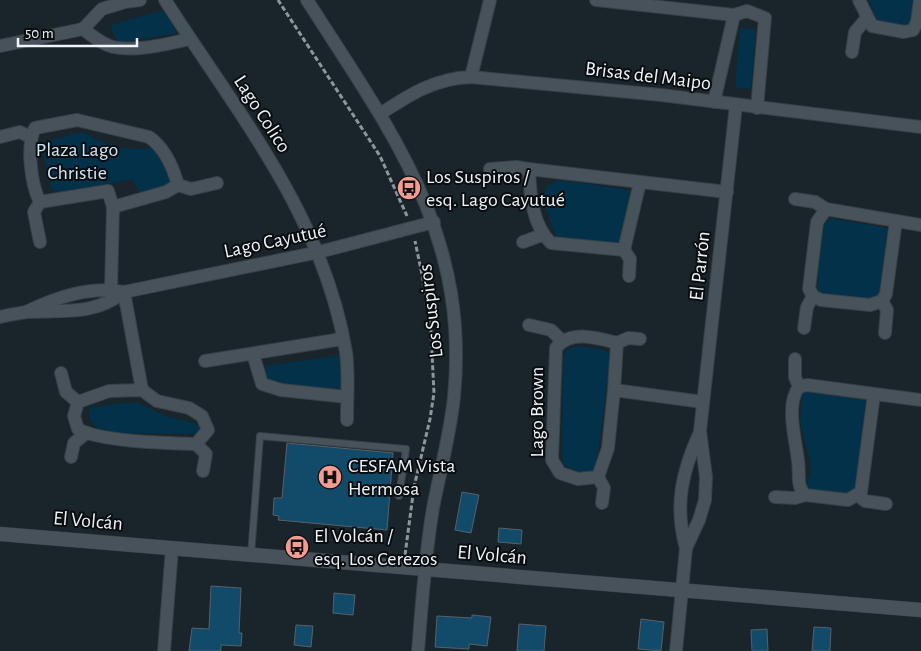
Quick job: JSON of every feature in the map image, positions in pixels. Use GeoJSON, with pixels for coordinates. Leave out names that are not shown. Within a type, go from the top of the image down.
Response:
{"type":"FeatureCollection","features":[{"type":"Feature","properties":{"kind":"street"},"geometry":{"type":"LineString","coordinates":[[0,46],[83,29],[102,10],[125,2],[140,0]]}},
{"type":"Feature","properties":{"kind":"street","name":"Lago Colico"},"geometry":{"type":"LineString","coordinates":[[165,0],[284,182],[319,252],[334,299],[346,352],[346,420]]}},
{"type":"Feature","properties":{"kind":"street","name":"Los Suspiros"},"geometry":{"type":"LineString","coordinates":[[307,0],[380,114],[405,158],[434,222],[451,293],[456,366],[450,427],[433,509],[425,569],[418,651]]}},
{"type":"Feature","properties":{"kind":"street"},"geometry":{"type":"LineString","coordinates":[[471,77],[490,0]]}},
{"type":"Feature","properties":{"kind":"street"},"geometry":{"type":"LineString","coordinates":[[596,0],[658,3],[734,15]]}},
{"type":"Feature","properties":{"kind":"street"},"geometry":{"type":"LineString","coordinates":[[858,0],[872,26],[885,30],[917,33],[920,0]]}},
{"type":"Feature","properties":{"kind":"street"},"geometry":{"type":"LineString","coordinates":[[714,102],[734,15],[748,5],[765,18],[756,108]]}},
{"type":"Feature","properties":{"kind":"street"},"geometry":{"type":"LineString","coordinates":[[852,52],[855,32],[867,18]]}},
{"type":"Feature","properties":{"kind":"street"},"geometry":{"type":"LineString","coordinates":[[83,29],[100,42],[114,47],[138,48],[190,38]]}},
{"type":"Feature","properties":{"kind":"street","name":"Brisas del Maipo"},"geometry":{"type":"LineString","coordinates":[[380,114],[421,88],[448,79],[471,77],[580,87],[921,127]]}},
{"type":"Feature","properties":{"kind":"street","name":"El Parrón"},"geometry":{"type":"LineString","coordinates":[[676,651],[686,548],[680,512],[680,486],[700,431],[736,105]]}},
{"type":"Feature","properties":{"kind":"street"},"geometry":{"type":"LineString","coordinates":[[40,202],[35,192],[30,136],[35,128],[77,120],[149,137],[159,144],[174,171],[178,186]]}},
{"type":"Feature","properties":{"kind":"street"},"geometry":{"type":"LineString","coordinates":[[0,136],[20,132],[30,136]]}},
{"type":"Feature","properties":{"kind":"street"},"geometry":{"type":"LineString","coordinates":[[490,169],[516,167],[727,192]]}},
{"type":"Feature","properties":{"kind":"street"},"geometry":{"type":"LineString","coordinates":[[529,169],[530,196],[542,235],[551,243],[624,250]]}},
{"type":"Feature","properties":{"kind":"street"},"geometry":{"type":"LineString","coordinates":[[629,276],[630,260],[624,250],[640,182]]}},
{"type":"Feature","properties":{"kind":"street"},"geometry":{"type":"LineString","coordinates":[[113,207],[166,192],[178,186],[191,190],[218,183]]}},
{"type":"Feature","properties":{"kind":"street"},"geometry":{"type":"LineString","coordinates":[[40,242],[34,212],[40,202],[108,191],[113,207],[117,291],[142,390]]}},
{"type":"Feature","properties":{"kind":"street"},"geometry":{"type":"LineString","coordinates":[[795,200],[815,202],[826,209],[921,225]]}},
{"type":"Feature","properties":{"kind":"street"},"geometry":{"type":"LineString","coordinates":[[826,209],[817,222],[810,289],[813,296],[821,300],[870,306],[882,301],[886,294],[896,222]]}},
{"type":"Feature","properties":{"kind":"street","name":"Lago Cayutué"},"geometry":{"type":"LineString","coordinates":[[0,317],[26,312],[70,295],[89,291],[117,291],[319,252],[434,222]]}},
{"type":"Feature","properties":{"kind":"street"},"geometry":{"type":"LineString","coordinates":[[523,242],[542,235]]}},
{"type":"Feature","properties":{"kind":"street","name":"Lago Cayutué"},"geometry":{"type":"LineString","coordinates":[[26,312],[60,313],[90,309],[112,301],[117,291]]}},
{"type":"Feature","properties":{"kind":"street"},"geometry":{"type":"LineString","coordinates":[[804,328],[807,307],[813,296]]}},
{"type":"Feature","properties":{"kind":"street"},"geometry":{"type":"LineString","coordinates":[[882,301],[887,310],[885,333]]}},
{"type":"Feature","properties":{"kind":"street","name":"Lago Brown"},"geometry":{"type":"LineString","coordinates":[[529,326],[551,330],[562,341]]}},
{"type":"Feature","properties":{"kind":"street","name":"Lago Brown"},"geometry":{"type":"LineString","coordinates":[[598,477],[578,479],[560,473],[552,460],[556,348],[562,341],[577,336],[617,344],[628,338],[640,339]]}},
{"type":"Feature","properties":{"kind":"street"},"geometry":{"type":"LineString","coordinates":[[205,361],[342,339]]}},
{"type":"Feature","properties":{"kind":"street"},"geometry":{"type":"LineString","coordinates":[[602,503],[604,488],[598,477],[608,448],[617,344]]}},
{"type":"Feature","properties":{"kind":"street"},"geometry":{"type":"LineString","coordinates":[[254,354],[262,384],[281,390],[347,397]]}},
{"type":"Feature","properties":{"kind":"street"},"geometry":{"type":"LineString","coordinates":[[796,359],[795,377],[799,387]]}},
{"type":"Feature","properties":{"kind":"street"},"geometry":{"type":"LineString","coordinates":[[61,373],[66,392],[78,402]]}},
{"type":"Feature","properties":{"kind":"street"},"geometry":{"type":"LineString","coordinates":[[805,495],[799,486],[798,461],[792,427],[796,392],[799,387],[807,385],[921,400]]}},
{"type":"Feature","properties":{"kind":"street"},"geometry":{"type":"LineString","coordinates":[[78,402],[109,391],[142,390],[157,401],[189,408],[202,416],[208,430],[196,444]]}},
{"type":"Feature","properties":{"kind":"street"},"geometry":{"type":"LineString","coordinates":[[614,390],[704,402]]}},
{"type":"Feature","properties":{"kind":"street"},"geometry":{"type":"LineString","coordinates":[[774,497],[795,498],[805,495],[848,500],[859,496],[863,488],[874,394]]}},
{"type":"Feature","properties":{"kind":"street"},"geometry":{"type":"LineString","coordinates":[[78,402],[74,416],[78,429],[86,433],[133,440],[196,444],[206,454],[203,471]]}},
{"type":"Feature","properties":{"kind":"street","name":"El Parrón"},"geometry":{"type":"LineString","coordinates":[[686,548],[699,520],[705,500],[706,477],[700,431]]}},
{"type":"Feature","properties":{"kind":"street"},"geometry":{"type":"LineString","coordinates":[[72,457],[74,443],[86,433]]}},
{"type":"Feature","properties":{"kind":"street"},"geometry":{"type":"LineString","coordinates":[[859,496],[865,501],[886,504]]}},
{"type":"Feature","properties":{"kind":"street","name":"El Volcán"},"geometry":{"type":"LineString","coordinates":[[0,534],[921,610]]}},
{"type":"Feature","properties":{"kind":"street"},"geometry":{"type":"LineString","coordinates":[[164,651],[172,548]]}},
{"type":"Feature","properties":{"kind":"lane"},"geometry":{"type":"LineString","coordinates":[[251,555],[260,436],[406,449],[399,496]]}},
{"type":"Feature","properties":{"kind":"path"},"geometry":{"type":"LineString","coordinates":[[278,0],[380,156],[411,228],[419,254],[430,314],[434,393],[414,487],[403,567]]}},
{"type":"Feature","properties":{"kind":"green space"},"geometry":{"type":"Polygon","coordinates":[[[869,0],[920,0],[914,29],[878,25],[869,0]]]}},
{"type":"Feature","properties":{"kind":"green space"},"geometry":{"type":"Polygon","coordinates":[[[163,10],[178,33],[118,43],[110,25],[163,10]]]}},
{"type":"Feature","properties":{"kind":"green space"},"geometry":{"type":"Polygon","coordinates":[[[740,28],[756,29],[751,89],[735,88],[740,28]]]}},
{"type":"Feature","properties":{"kind":"green space","name":"Plaza Lago Christie"},"geometry":{"type":"Polygon","coordinates":[[[82,132],[101,141],[124,148],[153,148],[169,175],[170,185],[140,193],[132,179],[61,194],[51,188],[42,150],[47,141],[82,132]]]}},
{"type":"Feature","properties":{"kind":"green space"},"geometry":{"type":"Polygon","coordinates":[[[560,180],[630,190],[623,237],[619,243],[556,238],[542,196],[548,185],[560,180]]]}},
{"type":"Feature","properties":{"kind":"green space"},"geometry":{"type":"Polygon","coordinates":[[[822,217],[888,228],[878,305],[816,297],[822,217]]]}},
{"type":"Feature","properties":{"kind":"green space"},"geometry":{"type":"Polygon","coordinates":[[[578,346],[603,349],[611,356],[596,467],[589,473],[575,471],[563,465],[563,357],[567,349],[578,346]]]}},
{"type":"Feature","properties":{"kind":"green space"},"geometry":{"type":"Polygon","coordinates":[[[342,355],[344,389],[284,386],[267,379],[264,366],[342,355]]]}},
{"type":"Feature","properties":{"kind":"green space"},"geometry":{"type":"Polygon","coordinates":[[[802,388],[866,396],[855,495],[805,490],[811,468],[800,421],[802,388]]]}},
{"type":"Feature","properties":{"kind":"green space"},"geometry":{"type":"Polygon","coordinates":[[[121,403],[138,403],[166,416],[194,423],[199,427],[199,434],[105,433],[93,423],[89,408],[121,403]]]}},
{"type":"Feature","properties":{"kind":"building"},"geometry":{"type":"Polygon","coordinates":[[[287,443],[393,453],[387,530],[278,520],[279,516],[273,515],[274,498],[282,498],[287,443]]]}},
{"type":"Feature","properties":{"kind":"building"},"geometry":{"type":"Polygon","coordinates":[[[462,492],[479,495],[471,533],[455,530],[462,492]]]}},
{"type":"Feature","properties":{"kind":"building"},"geometry":{"type":"Polygon","coordinates":[[[499,528],[522,530],[521,544],[498,542],[499,528]]]}},
{"type":"Feature","properties":{"kind":"building"},"geometry":{"type":"Polygon","coordinates":[[[211,586],[241,588],[239,633],[242,633],[241,646],[221,645],[221,651],[189,651],[192,628],[209,629],[211,586]]]}},
{"type":"Feature","properties":{"kind":"building"},"geometry":{"type":"Polygon","coordinates":[[[334,593],[355,595],[353,615],[333,613],[334,593]]]}},
{"type":"Feature","properties":{"kind":"building"},"geometry":{"type":"Polygon","coordinates":[[[472,615],[491,617],[487,646],[469,644],[469,649],[435,647],[437,616],[472,618],[472,615]]]}},
{"type":"Feature","properties":{"kind":"building"},"geometry":{"type":"Polygon","coordinates":[[[641,619],[664,622],[661,651],[638,649],[641,619]]]}},
{"type":"Feature","properties":{"kind":"building"},"geometry":{"type":"Polygon","coordinates":[[[519,624],[546,626],[544,651],[517,651],[519,624]]]}},
{"type":"Feature","properties":{"kind":"building"},"geometry":{"type":"Polygon","coordinates":[[[296,625],[313,626],[311,647],[294,645],[296,625]]]}},
{"type":"Feature","properties":{"kind":"building"},"geometry":{"type":"Polygon","coordinates":[[[814,627],[831,628],[830,651],[812,651],[814,627]]]}},
{"type":"Feature","properties":{"kind":"building"},"geometry":{"type":"Polygon","coordinates":[[[767,629],[768,651],[752,651],[751,630],[767,629]]]}},
{"type":"Feature","properties":{"kind":"place","name":"Los Suspiros / esq. Lago Cayutué"},"geometry":{"type":"Point","coordinates":[409,188]}},
{"type":"Feature","properties":{"kind":"place","name":"CESFAM Vista Hermosa"},"geometry":{"type":"Point","coordinates":[330,477]}},
{"type":"Feature","properties":{"kind":"place","name":"El Volcán / esq. Los Cerezos"},"geometry":{"type":"Point","coordinates":[297,547]}}]}
